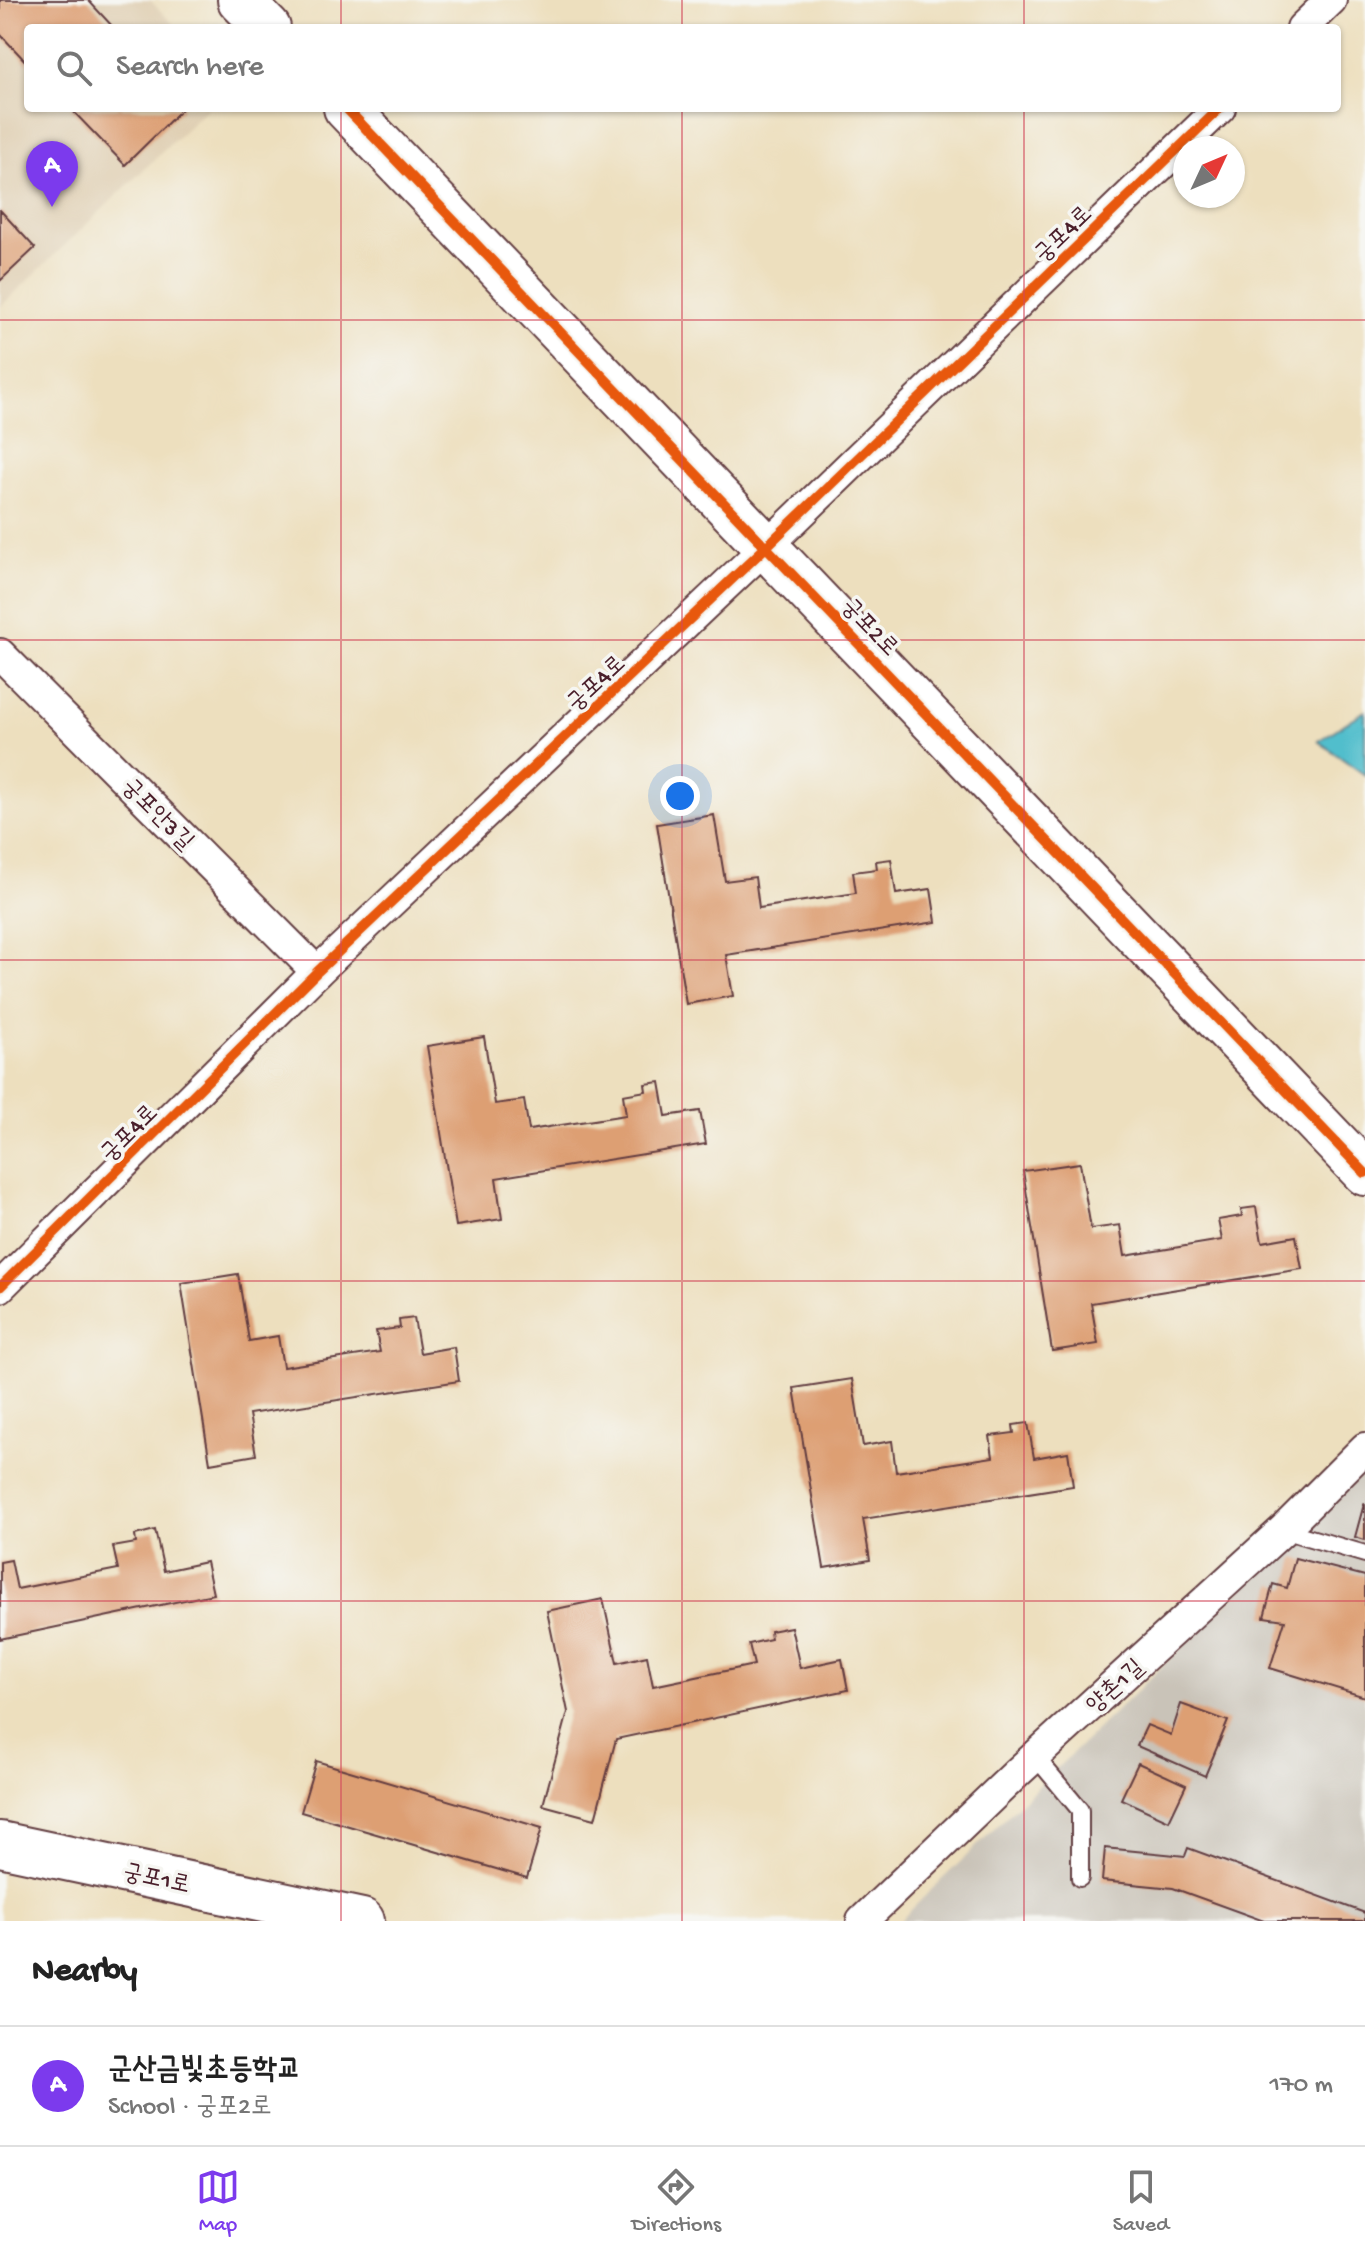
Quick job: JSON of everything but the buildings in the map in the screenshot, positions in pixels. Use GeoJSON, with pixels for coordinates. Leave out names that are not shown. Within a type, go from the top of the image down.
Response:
{"type":"FeatureCollection","features":[{"type":"Feature","properties":{"kind":"street"},"geometry":{"type":"LineString","coordinates":[[240,0],[264,24]]}},
{"type":"Feature","properties":{"kind":"street"},"geometry":{"type":"LineString","coordinates":[[1306,24],[1331,0]]}},
{"type":"Feature","properties":{"kind":"street","name":"궁포2로"},"geometry":{"type":"LineString","coordinates":[[350,112],[1365,1173]]}},
{"type":"Feature","properties":{"kind":"street","name":"궁포4로"},"geometry":{"type":"LineString","coordinates":[[0,1287],[317,972],[767,546],[1216,112]]}},
{"type":"Feature","properties":{"kind":"street","name":"궁포안3길"},"geometry":{"type":"LineString","coordinates":[[0,654],[317,972]]}},
{"type":"Feature","properties":{"kind":"street","name":"양촌1길"},"geometry":{"type":"LineString","coordinates":[[862,1921],[1035,1756],[1283,1530],[1365,1448]]}},
{"type":"Feature","properties":{"kind":"street","name":"궁포1로"},"geometry":{"type":"LineString","coordinates":[[0,1844],[362,1921]]}},
{"type":"Feature","properties":{"kind":"lane"},"geometry":{"type":"LineString","coordinates":[[1283,1530],[1365,1554]]}},
{"type":"Feature","properties":{"kind":"lane"},"geometry":{"type":"LineString","coordinates":[[1035,1756],[1080,1810],[1080,1878]]}},
{"type":"Feature","properties":{"kind":"shaded area"},"geometry":{"type":"Polygon","coordinates":[[[0,0],[150,0],[173,24],[24,24],[24,112],[204,112],[0,307],[0,0]]]}},
{"type":"Feature","properties":{"kind":"shaded area"},"geometry":{"type":"Polygon","coordinates":[[[1365,1470],[1365,1921],[900,1921],[925,1896],[1365,1470]]]}},
{"type":"Feature","properties":{"kind":"water"},"geometry":{"type":"Polygon","coordinates":[[[1365,711],[1365,775],[1318,741],[1365,711]]]}},
{"type":"Feature","properties":{"kind":"cycle path"},"geometry":{"type":"LineString","coordinates":[[350,112],[1365,1173]]}},
{"type":"Feature","properties":{"kind":"cycle path"},"geometry":{"type":"LineString","coordinates":[[0,1287],[317,972],[767,546],[1216,112]]}},
{"type":"Feature","properties":{"kind":"place","name":"군산금빛초등학교"},"geometry":{"type":"Point","coordinates":[52,207]}}]}
